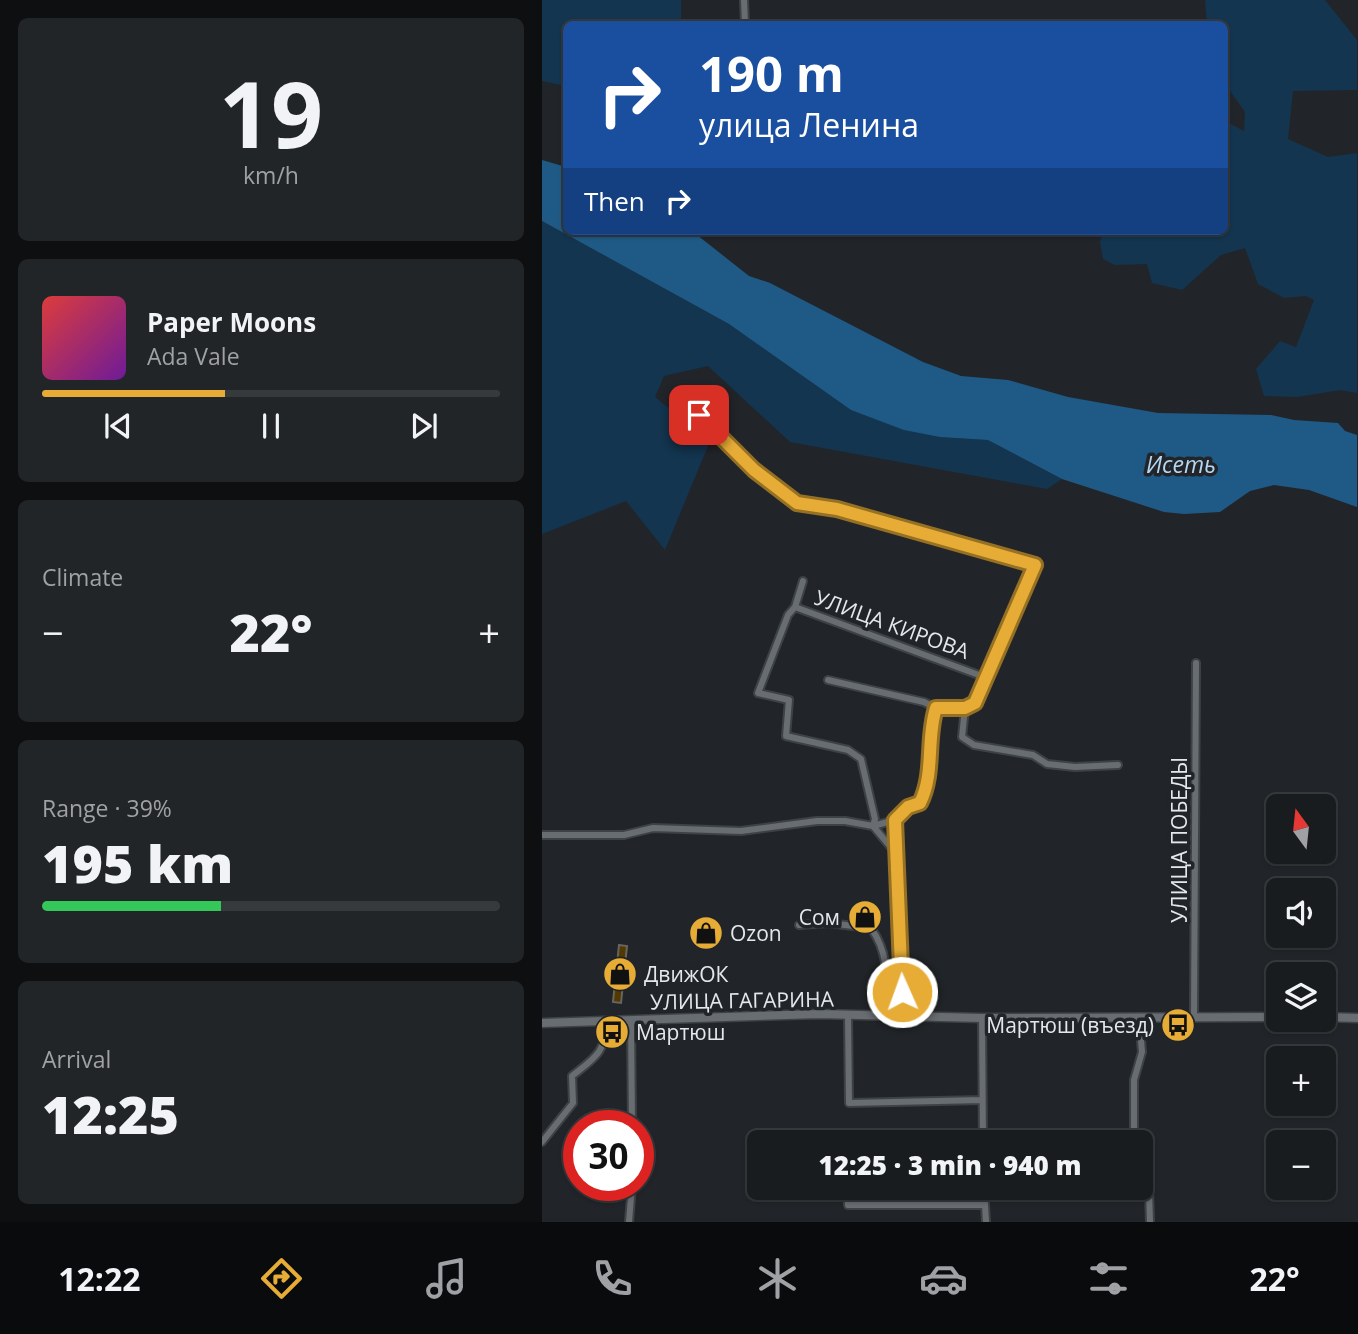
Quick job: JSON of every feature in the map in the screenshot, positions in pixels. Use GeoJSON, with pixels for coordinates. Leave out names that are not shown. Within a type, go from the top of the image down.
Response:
{"type":"FeatureCollection","features":[{"type":"Feature","properties":{"kind":"main road","name":"УЛИЦА ГАГАРИНА"},"geometry":{"type":"LineString","coordinates":[[542,1023],[848,1015],[982,1018],[1266,1017]]}},
{"type":"Feature","properties":{"kind":"main road"},"geometry":{"type":"LineString","coordinates":[[1336,1017],[1358,1018]]}},
{"type":"Feature","properties":{"kind":"street"},"geometry":{"type":"LineString","coordinates":[[744,0],[745,21]]}},
{"type":"Feature","properties":{"kind":"street"},"geometry":{"type":"LineString","coordinates":[[699,415],[754,470],[797,503],[837,509],[1035,565],[975,703],[965,708],[936,708],[924,702],[828,680]]}},
{"type":"Feature","properties":{"kind":"street"},"geometry":{"type":"LineString","coordinates":[[795,607],[803,581]]}},
{"type":"Feature","properties":{"kind":"street","name":"УЛИЦА КИРОВА"},"geometry":{"type":"LineString","coordinates":[[873,826],[875,818],[861,759],[848,750],[786,736],[789,700],[758,693],[788,615],[795,607],[987,678]]}},
{"type":"Feature","properties":{"kind":"street","name":"УЛИЦА ПОБЕДЫ"},"geometry":{"type":"LineString","coordinates":[[1194,1017],[1196,663]]}},
{"type":"Feature","properties":{"kind":"street"},"geometry":{"type":"LineString","coordinates":[[542,835],[624,835],[653,828],[741,831],[817,821],[845,821],[873,826],[895,820],[908,807],[920,803],[928,788],[936,708]]}},
{"type":"Feature","properties":{"kind":"street"},"geometry":{"type":"LineString","coordinates":[[965,708],[962,737],[974,745],[1033,755],[1047,764],[1075,767],[1118,765]]}},
{"type":"Feature","properties":{"kind":"street"},"geometry":{"type":"LineString","coordinates":[[895,820],[903,1017]]}},
{"type":"Feature","properties":{"kind":"street"},"geometry":{"type":"LineString","coordinates":[[873,826],[895,852]]}},
{"type":"Feature","properties":{"kind":"street"},"geometry":{"type":"LineString","coordinates":[[799,925],[828,923],[871,928],[883,945],[887,970],[886,1016]]}},
{"type":"Feature","properties":{"kind":"street"},"geometry":{"type":"LineString","coordinates":[[848,1015],[849,1103],[982,1100]]}},
{"type":"Feature","properties":{"kind":"street"},"geometry":{"type":"LineString","coordinates":[[982,1018],[983,1130]]}},
{"type":"Feature","properties":{"kind":"street"},"geometry":{"type":"LineString","coordinates":[[1134,1130],[1134,1080],[1142,1052],[1139,1018]]}},
{"type":"Feature","properties":{"kind":"street"},"geometry":{"type":"LineString","coordinates":[[631,1020],[632,1110]]}},
{"type":"Feature","properties":{"kind":"street"},"geometry":{"type":"LineString","coordinates":[[542,1142],[573,1103],[572,1076],[599,1054],[606,1039],[607,1021]]}},
{"type":"Feature","properties":{"kind":"street"},"geometry":{"type":"LineString","coordinates":[[848,1200],[848,1205],[984,1205]]}},
{"type":"Feature","properties":{"kind":"street"},"geometry":{"type":"LineString","coordinates":[[984,1200],[986,1222]]}},
{"type":"Feature","properties":{"kind":"street"},"geometry":{"type":"LineString","coordinates":[[1149,1200],[1150,1222]]}},
{"type":"Feature","properties":{"kind":"street"},"geometry":{"type":"LineString","coordinates":[[629,1222],[631,1201]]}},
{"type":"Feature","properties":{"kind":"shaded area"},"geometry":{"type":"Polygon","coordinates":[[[542,0],[681,0],[681,21],[563,21],[563,85],[542,81],[542,0]]]}},
{"type":"Feature","properties":{"kind":"shaded area"},"geometry":{"type":"Polygon","coordinates":[[[1205,0],[1325,0],[1357,40],[1357,90],[1293,91],[1288,139],[1328,157],[1357,153],[1357,393],[1340,390],[1298,397],[1264,396],[1256,369],[1280,341],[1296,347],[1314,300],[1306,296],[1284,298],[1258,284],[1245,248],[1221,255],[1182,290],[1152,283],[1147,264],[1115,265],[1103,259],[1100,242],[1102,235],[1228,235],[1228,123],[1244,131],[1245,112],[1228,88],[1228,21],[1207,21],[1205,0]]]}},
{"type":"Feature","properties":{"kind":"shaded area"},"geometry":{"type":"Polygon","coordinates":[[[542,221],[563,235],[729,324],[851,410],[940,437],[988,440],[1062,479],[1047,489],[790,442],[708,366],[664,376],[655,397],[710,441],[665,550],[626,501],[542,534],[542,221]]]}},
{"type":"Feature","properties":{"kind":"water","name":"Исеть"},"geometry":{"type":"Polygon","coordinates":[[[542,160],[563,166],[563,233],[542,221],[542,160]]]}},
{"type":"Feature","properties":{"kind":"water","name":"Исеть"},"geometry":{"type":"Polygon","coordinates":[[[567,235],[697,235],[749,276],[770,283],[923,362],[961,376],[1008,380],[1068,397],[1158,413],[1271,415],[1294,420],[1338,423],[1345,431],[1357,435],[1357,507],[1309,490],[1274,485],[1250,491],[1220,512],[1164,512],[1062,479],[988,440],[940,437],[904,430],[851,410],[729,324],[567,235]]]}},
{"type":"Feature","properties":{"kind":"building","name":"ДвижОК"},"geometry":{"type":"Polygon","coordinates":[[[619,945],[627,946],[621,1003],[613,1002],[619,945]]]}},
{"type":"Feature","properties":{"kind":"place","name":"Сом"},"geometry":{"type":"Point","coordinates":[865,917]}},
{"type":"Feature","properties":{"kind":"place","name":"Ozon"},"geometry":{"type":"Point","coordinates":[706,933]}},
{"type":"Feature","properties":{"kind":"place","name":"ДвижОК"},"geometry":{"type":"Point","coordinates":[620,974]}},
{"type":"Feature","properties":{"kind":"place","name":"Мартюш (въезд)"},"geometry":{"type":"Point","coordinates":[1178,1025]}},
{"type":"Feature","properties":{"kind":"place","name":"Мартюш"},"geometry":{"type":"Point","coordinates":[612,1032]}},
{"type":"Feature","properties":{"kind":"route"},"geometry":{"type":"LineString","coordinates":[[699,415],[754,470],[797,503],[837,509],[1035,565],[975,703],[965,708],[936,708],[928,788],[920,803],[908,807],[895,820],[902,992]]}}]}
